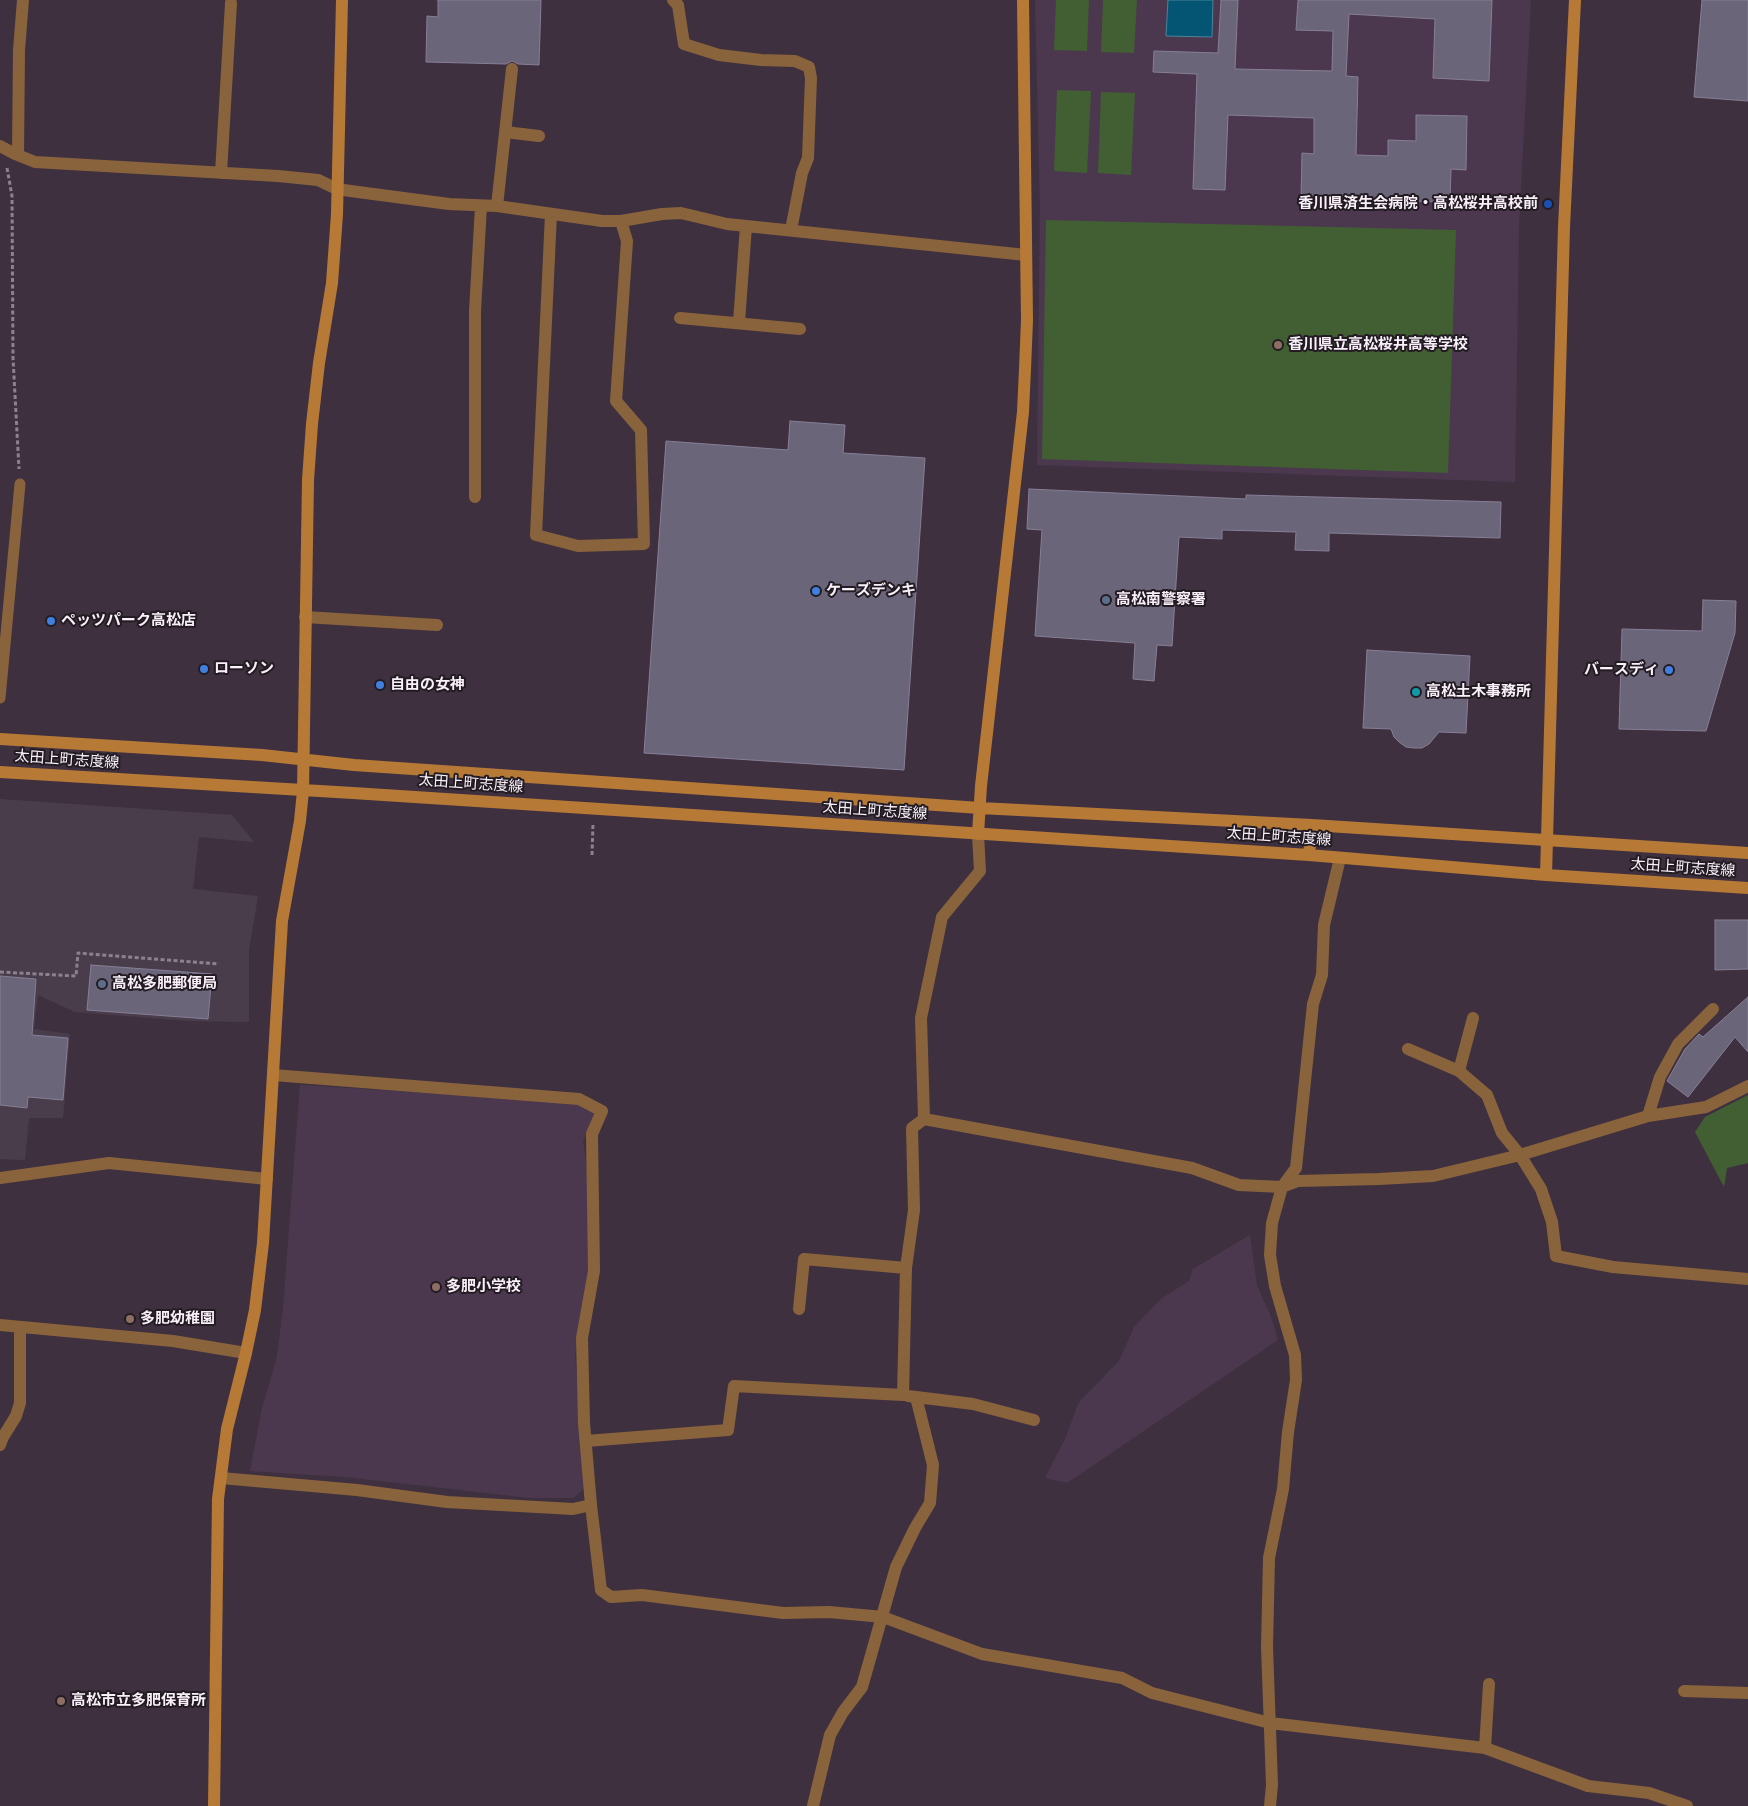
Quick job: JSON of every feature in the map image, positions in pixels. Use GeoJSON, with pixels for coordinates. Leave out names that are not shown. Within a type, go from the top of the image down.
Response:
{"type":"FeatureCollection","features":[{"type":"Feature","properties":{"kind":"street"},"geometry":{"type":"LineString","coordinates":[[18,155],[19,50],[23,0]]}},
{"type":"Feature","properties":{"kind":"street"},"geometry":{"type":"LineString","coordinates":[[214,1806],[218,1499],[227,1429],[255,1310],[263,1243],[282,921],[300,821],[303,791],[308,480],[318,363],[332,283],[337,188],[342,0]]}},
{"type":"Feature","properties":{"kind":"street"},"geometry":{"type":"LineString","coordinates":[[673,0],[678,5],[684,44],[719,55],[761,60],[795,61],[809,67],[811,78],[808,158],[802,173],[791,230]]}},
{"type":"Feature","properties":{"kind":"street"},"geometry":{"type":"LineString","coordinates":[[924,1119],[921,1018],[942,917],[980,870],[978,834],[980,808],[1023,412],[1027,320],[1023,0]]}},
{"type":"Feature","properties":{"kind":"street"},"geometry":{"type":"LineString","coordinates":[[1546,876],[1564,227],[1575,0]]}},
{"type":"Feature","properties":{"kind":"street"},"geometry":{"type":"LineString","coordinates":[[221,173],[231,3]]}},
{"type":"Feature","properties":{"kind":"street"},"geometry":{"type":"LineString","coordinates":[[497,206],[512,69]]}},
{"type":"Feature","properties":{"kind":"street"},"geometry":{"type":"LineString","coordinates":[[505,132],[539,136]]}},
{"type":"Feature","properties":{"kind":"street"},"geometry":{"type":"LineString","coordinates":[[2,147],[34,162],[318,180],[337,188],[449,204],[497,206],[602,221],[621,221],[662,214],[681,213],[727,224],[1026,255]]}},
{"type":"Feature","properties":{"kind":"street"},"geometry":{"type":"LineString","coordinates":[[475,497],[475,311],[481,206]]}},
{"type":"Feature","properties":{"kind":"street"},"geometry":{"type":"LineString","coordinates":[[551,214],[536,535],[578,546],[644,544],[641,430],[616,401],[627,240],[621,221]]}},
{"type":"Feature","properties":{"kind":"street"},"geometry":{"type":"LineString","coordinates":[[739,322],[746,226]]}},
{"type":"Feature","properties":{"kind":"street"},"geometry":{"type":"LineString","coordinates":[[680,318],[800,329]]}},
{"type":"Feature","properties":{"kind":"street"},"geometry":{"type":"LineString","coordinates":[[305,617],[436,625]]}},
{"type":"Feature","properties":{"kind":"street","name":"太田上町志度線"},"geometry":{"type":"LineString","coordinates":[[0,739],[262,755],[364,766],[980,808],[1312,825],[1748,853]]}},
{"type":"Feature","properties":{"kind":"street","name":"太田上町志度線"},"geometry":{"type":"LineString","coordinates":[[0,772],[1310,855],[1546,876],[1748,888]]}},
{"type":"Feature","properties":{"kind":"street"},"geometry":{"type":"LineString","coordinates":[[1310,855],[1312,825]]}},
{"type":"Feature","properties":{"kind":"street"},"geometry":{"type":"LineString","coordinates":[[1270,1806],[1272,1785],[1267,1646],[1269,1558],[1283,1489],[1288,1432],[1296,1380],[1295,1355],[1275,1286],[1270,1255],[1272,1224],[1282,1187],[1296,1168],[1313,1004],[1322,975],[1324,925],[1340,858]]}},
{"type":"Feature","properties":{"kind":"street"},"geometry":{"type":"LineString","coordinates":[[1648,1116],[1660,1077],[1678,1044],[1713,1009]]}},
{"type":"Feature","properties":{"kind":"street"},"geometry":{"type":"LineString","coordinates":[[1459,1070],[1473,1018]]}},
{"type":"Feature","properties":{"kind":"street"},"geometry":{"type":"LineString","coordinates":[[1408,1049],[1459,1070],[1487,1095],[1502,1133],[1520,1155],[1541,1189],[1552,1222],[1556,1256],[1613,1267],[1748,1279]]}},
{"type":"Feature","properties":{"kind":"street"},"geometry":{"type":"LineString","coordinates":[[273,1075],[579,1099],[602,1111],[592,1134],[594,1271],[582,1338],[586,1441],[591,1504],[601,1590],[611,1597],[642,1595],[783,1613],[829,1612],[883,1617],[982,1654],[1122,1678],[1152,1693],[1270,1723],[1485,1748],[1588,1786],[1649,1793],[1687,1806]]}},
{"type":"Feature","properties":{"kind":"street"},"geometry":{"type":"LineString","coordinates":[[813,1806],[830,1735],[843,1712],[862,1687],[896,1567],[915,1528],[930,1503],[933,1465],[910,1396],[906,1268],[914,1210],[912,1128],[924,1119],[1192,1168],[1239,1185],[1282,1187],[1298,1181],[1433,1176],[1520,1155],[1648,1116],[1706,1107],[1748,1086]]}},
{"type":"Feature","properties":{"kind":"street"},"geometry":{"type":"LineString","coordinates":[[0,1178],[109,1163],[267,1179]]}},
{"type":"Feature","properties":{"kind":"street"},"geometry":{"type":"LineString","coordinates":[[799,1309],[804,1259],[906,1268]]}},
{"type":"Feature","properties":{"kind":"street"},"geometry":{"type":"LineString","coordinates":[[0,1325],[173,1341],[246,1353]]}},
{"type":"Feature","properties":{"kind":"street"},"geometry":{"type":"LineString","coordinates":[[0,1445],[16,1416],[20,1403],[20,1327]]}},
{"type":"Feature","properties":{"kind":"street"},"geometry":{"type":"LineString","coordinates":[[586,1441],[728,1430],[734,1386],[910,1396],[973,1404],[1034,1420]]}},
{"type":"Feature","properties":{"kind":"street"},"geometry":{"type":"LineString","coordinates":[[221,1478],[357,1490],[447,1502],[574,1509],[591,1504]]}},
{"type":"Feature","properties":{"kind":"street"},"geometry":{"type":"LineString","coordinates":[[1485,1748],[1489,1684]]}},
{"type":"Feature","properties":{"kind":"street"},"geometry":{"type":"LineString","coordinates":[[1684,1691],[1748,1693]]}},
{"type":"Feature","properties":{"kind":"lane"},"geometry":{"type":"LineString","coordinates":[[0,698],[20,484]]}},
{"type":"Feature","properties":{"kind":"path"},"geometry":{"type":"LineString","coordinates":[[2,147],[12,196],[13,358],[20,484]]}},
{"type":"Feature","properties":{"kind":"path"},"geometry":{"type":"LineString","coordinates":[[592,855],[593,823]]}},
{"type":"Feature","properties":{"kind":"path"},"geometry":{"type":"LineString","coordinates":[[0,972],[76,976],[78,953],[219,964]]}},
{"type":"Feature","properties":{"kind":"shaded area","name":"香川県立高松桜井高等学校"},"geometry":{"type":"Polygon","coordinates":[[[1035,0],[1531,0],[1519,224],[1515,482],[1037,465],[1040,206],[1035,0]]]}},
{"type":"Feature","properties":{"kind":"shaded area"},"geometry":{"type":"Polygon","coordinates":[[[0,799],[232,815],[254,842],[199,837],[193,889],[258,896],[249,950],[249,1022],[189,1021],[75,1012],[38,995],[34,1029],[70,1034],[63,1118],[29,1118],[25,1160],[0,1159],[0,799]]]}},
{"type":"Feature","properties":{"kind":"shaded area","name":"多肥小学校"},"geometry":{"type":"Polygon","coordinates":[[[300,1085],[575,1102],[597,1112],[583,1141],[590,1187],[590,1272],[575,1353],[584,1489],[573,1498],[530,1498],[346,1477],[250,1471],[262,1408],[277,1357],[283,1308],[300,1085]]]}},
{"type":"Feature","properties":{"kind":"shaded area"},"geometry":{"type":"Polygon","coordinates":[[[1250,1235],[1257,1286],[1270,1314],[1278,1340],[1067,1483],[1045,1478],[1065,1439],[1079,1402],[1119,1361],[1134,1327],[1162,1298],[1189,1281],[1193,1269],[1250,1235]]]}},
{"type":"Feature","properties":{"kind":"green space"},"geometry":{"type":"Polygon","coordinates":[[[1056,0],[1089,0],[1087,51],[1054,50],[1056,0]]]}},
{"type":"Feature","properties":{"kind":"green space"},"geometry":{"type":"Polygon","coordinates":[[[1103,0],[1137,0],[1134,53],[1101,52],[1103,0]]]}},
{"type":"Feature","properties":{"kind":"green space"},"geometry":{"type":"Polygon","coordinates":[[[1057,90],[1091,91],[1087,173],[1054,171],[1057,90]]]}},
{"type":"Feature","properties":{"kind":"green space"},"geometry":{"type":"Polygon","coordinates":[[[1101,92],[1135,93],[1131,175],[1098,173],[1101,92]]]}},
{"type":"Feature","properties":{"kind":"green space"},"geometry":{"type":"Polygon","coordinates":[[[1046,220],[1456,230],[1448,473],[1042,459],[1046,220]]]}},
{"type":"Feature","properties":{"kind":"green space"},"geometry":{"type":"Polygon","coordinates":[[[1748,1095],[1748,1163],[1727,1168],[1724,1187],[1695,1132],[1705,1117],[1748,1095]]]}},
{"type":"Feature","properties":{"kind":"water"},"geometry":{"type":"Polygon","coordinates":[[[1168,0],[1213,0],[1212,37],[1166,36],[1168,0]]]}},
{"type":"Feature","properties":{"kind":"building"},"geometry":{"type":"Polygon","coordinates":[[[438,0],[541,0],[539,65],[518,64],[512,61],[506,64],[426,62],[427,16],[438,17],[438,0]]]}},
{"type":"Feature","properties":{"kind":"building"},"geometry":{"type":"Polygon","coordinates":[[[1221,0],[1238,0],[1235,69],[1332,71],[1333,31],[1296,30],[1298,0],[1492,0],[1489,81],[1433,78],[1435,19],[1349,14],[1346,76],[1358,77],[1356,155],[1388,156],[1388,140],[1416,141],[1416,115],[1467,116],[1466,170],[1451,169],[1450,202],[1301,199],[1302,153],[1314,154],[1314,118],[1228,115],[1225,190],[1193,189],[1197,74],[1153,72],[1154,51],[1218,53],[1221,0]]]}},
{"type":"Feature","properties":{"kind":"building"},"geometry":{"type":"Polygon","coordinates":[[[1702,0],[1748,0],[1748,101],[1694,97],[1702,0]]]}},
{"type":"Feature","properties":{"kind":"building"},"geometry":{"type":"Polygon","coordinates":[[[790,421],[845,425],[843,453],[925,458],[904,770],[644,753],[666,441],[788,450],[790,421]]]}},
{"type":"Feature","properties":{"kind":"building"},"geometry":{"type":"Polygon","coordinates":[[[1029,489],[1246,499],[1246,495],[1501,502],[1500,538],[1329,533],[1329,551],[1295,550],[1296,532],[1222,530],[1222,539],[1179,537],[1172,646],[1157,645],[1154,681],[1133,679],[1135,643],[1035,636],[1042,530],[1027,529],[1029,489]]]}},
{"type":"Feature","properties":{"kind":"building"},"geometry":{"type":"Polygon","coordinates":[[[1703,600],[1736,601],[1735,633],[1706,731],[1619,729],[1622,629],[1702,631],[1703,600]]]}},
{"type":"Feature","properties":{"kind":"building","name":"高松土木事務所"},"geometry":{"type":"Polygon","coordinates":[[[1367,650],[1470,656],[1466,733],[1439,732],[1429,744],[1422,748],[1414,748],[1406,747],[1399,742],[1394,737],[1391,729],[1363,728],[1367,650]]]}},
{"type":"Feature","properties":{"kind":"building"},"geometry":{"type":"Polygon","coordinates":[[[1715,920],[1748,920],[1748,969],[1715,970],[1715,920]]]}},
{"type":"Feature","properties":{"kind":"building"},"geometry":{"type":"Polygon","coordinates":[[[91,965],[212,974],[208,1019],[87,1010],[91,965]]]}},
{"type":"Feature","properties":{"kind":"building"},"geometry":{"type":"Polygon","coordinates":[[[0,976],[36,979],[32,1035],[68,1038],[63,1100],[28,1097],[27,1108],[0,1105],[0,976]]]}},
{"type":"Feature","properties":{"kind":"building"},"geometry":{"type":"Polygon","coordinates":[[[1748,997],[1748,1052],[1735,1037],[1688,1097],[1667,1081],[1685,1049],[1699,1034],[1703,1037],[1748,997]]]}},
{"type":"Feature","properties":{"kind":"place","name":"香川県済生会病院・高松桜井高校前"},"geometry":{"type":"Point","coordinates":[1548,204]}},
{"type":"Feature","properties":{"kind":"place","name":"香川県立高松桜井高等学校"},"geometry":{"type":"Point","coordinates":[1278,345]}},
{"type":"Feature","properties":{"kind":"place","name":"ケーズデンキ"},"geometry":{"type":"Point","coordinates":[816,591]}},
{"type":"Feature","properties":{"kind":"place","name":"高松南警察署"},"geometry":{"type":"Point","coordinates":[1106,600]}},
{"type":"Feature","properties":{"kind":"place","name":"ペッツパーク高松店"},"geometry":{"type":"Point","coordinates":[51,621]}},
{"type":"Feature","properties":{"kind":"place","name":"ローソン"},"geometry":{"type":"Point","coordinates":[204,669]}},
{"type":"Feature","properties":{"kind":"place","name":"バースディ"},"geometry":{"type":"Point","coordinates":[1669,670]}},
{"type":"Feature","properties":{"kind":"place","name":"自由の女神"},"geometry":{"type":"Point","coordinates":[380,685]}},
{"type":"Feature","properties":{"kind":"place","name":"高松土木事務所"},"geometry":{"type":"Point","coordinates":[1416,692]}},
{"type":"Feature","properties":{"kind":"place","name":"高松多肥郵便局"},"geometry":{"type":"Point","coordinates":[102,984]}},
{"type":"Feature","properties":{"kind":"place","name":"多肥小学校"},"geometry":{"type":"Point","coordinates":[436,1287]}},
{"type":"Feature","properties":{"kind":"place","name":"多肥幼稚園"},"geometry":{"type":"Point","coordinates":[130,1319]}},
{"type":"Feature","properties":{"kind":"place","name":"高松市立多肥保育所"},"geometry":{"type":"Point","coordinates":[61,1701]}}]}
